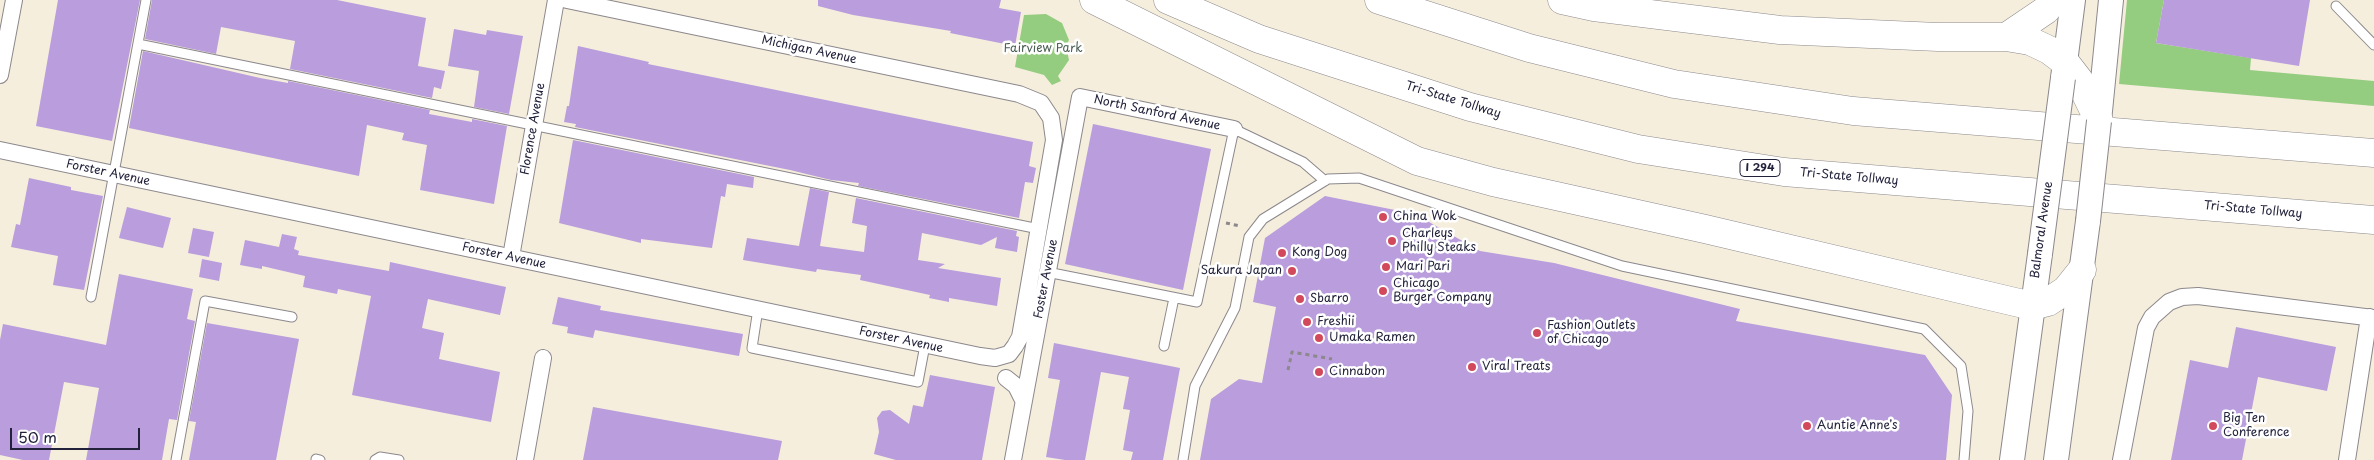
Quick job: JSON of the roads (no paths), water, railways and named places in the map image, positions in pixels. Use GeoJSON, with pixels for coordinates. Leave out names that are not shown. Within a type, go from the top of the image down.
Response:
{"type":"FeatureCollection","features":[{"type":"Feature","properties":{"kind":"highway"},"geometry":{"type":"LineString","coordinates":[[1094,0],[1417,161],[1493,182],[1706,229],[2032,306],[2048,302],[2066,290],[2083,264]]}},
{"type":"Feature","properties":{"kind":"highway","name":"Tri-State Tollway"},"geometry":{"type":"LineString","coordinates":[[1168,0],[1259,39],[1470,107],[1638,148],[1784,172],[2374,220]]}},
{"type":"Feature","properties":{"kind":"highway"},"geometry":{"type":"LineString","coordinates":[[1379,0],[1529,48],[1674,84],[1853,111],[2374,153]]}},
{"type":"Feature","properties":{"kind":"highway"},"geometry":{"type":"LineString","coordinates":[[1562,0],[1594,7],[1780,30],[1938,37],[2006,37],[2030,41],[2049,50],[2078,75],[2099,121]]}},
{"type":"Feature","properties":{"kind":"highway"},"geometry":{"type":"LineString","coordinates":[[2006,37],[2046,10],[2054,0]]}},
{"type":"Feature","properties":{"kind":"street"},"geometry":{"type":"LineString","coordinates":[[0,75],[14,0]]}},
{"type":"Feature","properties":{"kind":"street","name":"Florence Avenue"},"geometry":{"type":"LineString","coordinates":[[511,257],[556,0]]}},
{"type":"Feature","properties":{"kind":"street","name":"Michigan Avenue"},"geometry":{"type":"LineString","coordinates":[[567,0],[1019,94],[1041,102],[1046,109]]}},
{"type":"Feature","properties":{"kind":"street","name":"Balmoral Avenue"},"geometry":{"type":"LineString","coordinates":[[2073,0],[2078,75]]}},
{"type":"Feature","properties":{"kind":"street","name":"Balmoral Avenue"},"geometry":{"type":"LineString","coordinates":[[2012,460],[2040,254],[2078,75],[2111,0]]}},
{"type":"Feature","properties":{"kind":"street","name":"Foster Avenue"},"geometry":{"type":"LineString","coordinates":[[1012,460],[1080,97]]}},
{"type":"Feature","properties":{"kind":"street","name":"North Sanford Avenue"},"geometry":{"type":"LineString","coordinates":[[1080,97],[1234,129]]}},
{"type":"Feature","properties":{"kind":"street","name":"Foster Avenue"},"geometry":{"type":"LineString","coordinates":[[1009,354],[1020,337],[1054,140],[1053,123],[1046,109]]}},
{"type":"Feature","properties":{"kind":"street"},"geometry":{"type":"LineString","coordinates":[[2056,460],[2083,264],[2099,121]]}},
{"type":"Feature","properties":{"kind":"street","name":"Forster Avenue"},"geometry":{"type":"LineString","coordinates":[[0,150],[925,345],[995,358],[1009,354]]}},
{"type":"Feature","properties":{"kind":"street"},"geometry":{"type":"LineString","coordinates":[[2121,460],[2146,328],[2152,317],[2168,302],[2182,297],[2198,296],[2368,317],[2348,417],[2347,460]]}},
{"type":"Feature","properties":{"kind":"street"},"geometry":{"type":"LineString","coordinates":[[525,460],[543,358]]}},
{"type":"Feature","properties":{"kind":"street"},"geometry":{"type":"LineString","coordinates":[[1006,378],[1016,386],[1023,400]]}},
{"type":"Feature","properties":{"kind":"lane"},"geometry":{"type":"LineString","coordinates":[[91,297],[146,0]]}},
{"type":"Feature","properties":{"kind":"lane"},"geometry":{"type":"LineString","coordinates":[[2336,6],[2374,45]]}},
{"type":"Feature","properties":{"kind":"lane"},"geometry":{"type":"LineString","coordinates":[[138,44],[1039,229]]}},
{"type":"Feature","properties":{"kind":"lane"},"geometry":{"type":"LineString","coordinates":[[1047,272],[1197,302],[1234,129],[1303,162],[1325,181]]}},
{"type":"Feature","properties":{"kind":"lane"},"geometry":{"type":"LineString","coordinates":[[1183,460],[1195,386],[1235,308],[1249,237],[1262,219],[1325,181],[1359,178],[1622,266],[1924,329],[1961,366],[1968,411],[1964,460]]}},
{"type":"Feature","properties":{"kind":"lane"},"geometry":{"type":"LineString","coordinates":[[1164,346],[1174,298]]}},
{"type":"Feature","properties":{"kind":"lane"},"geometry":{"type":"LineString","coordinates":[[176,460],[205,301],[292,317]]}},
{"type":"Feature","properties":{"kind":"lane"},"geometry":{"type":"LineString","coordinates":[[758,310],[752,348],[918,382],[925,345]]}},
{"type":"Feature","properties":{"kind":"lane"},"geometry":{"type":"LineString","coordinates":[[375,460],[380,457],[400,460]]}},
{"type":"Feature","properties":{"kind":"place","name":"China Wok"},"geometry":{"type":"Point","coordinates":[1383,217]}},
{"type":"Feature","properties":{"kind":"place","name":"Charleys Philly Steaks"},"geometry":{"type":"Point","coordinates":[1392,241]}},
{"type":"Feature","properties":{"kind":"place","name":"Kong Dog"},"geometry":{"type":"Point","coordinates":[1282,253]}},
{"type":"Feature","properties":{"kind":"place","name":"Mari Pari"},"geometry":{"type":"Point","coordinates":[1386,267]}},
{"type":"Feature","properties":{"kind":"place","name":"Sakura Japan"},"geometry":{"type":"Point","coordinates":[1292,271]}},
{"type":"Feature","properties":{"kind":"place","name":"Chicago Burger Company"},"geometry":{"type":"Point","coordinates":[1383,291]}},
{"type":"Feature","properties":{"kind":"place","name":"Sbarro"},"geometry":{"type":"Point","coordinates":[1300,299]}},
{"type":"Feature","properties":{"kind":"place","name":"Freshii"},"geometry":{"type":"Point","coordinates":[1307,322]}},
{"type":"Feature","properties":{"kind":"place","name":"Fashion Outlets of Chicago"},"geometry":{"type":"Point","coordinates":[1537,333]}},
{"type":"Feature","properties":{"kind":"place","name":"Umaka Ramen"},"geometry":{"type":"Point","coordinates":[1319,338]}},
{"type":"Feature","properties":{"kind":"place","name":"Viral Treats"},"geometry":{"type":"Point","coordinates":[1472,367]}},
{"type":"Feature","properties":{"kind":"place","name":"Cinnabon"},"geometry":{"type":"Point","coordinates":[1319,372]}},
{"type":"Feature","properties":{"kind":"place","name":"Auntie Anne's"},"geometry":{"type":"Point","coordinates":[1807,426]}},
{"type":"Feature","properties":{"kind":"place","name":"Big Ten Conference"},"geometry":{"type":"Point","coordinates":[2213,426]}},
{"type":"Feature","properties":{"kind":"park label","name":"Fairview Park"},"geometry":{"type":"Point","coordinates":[1043,49]}}]}
